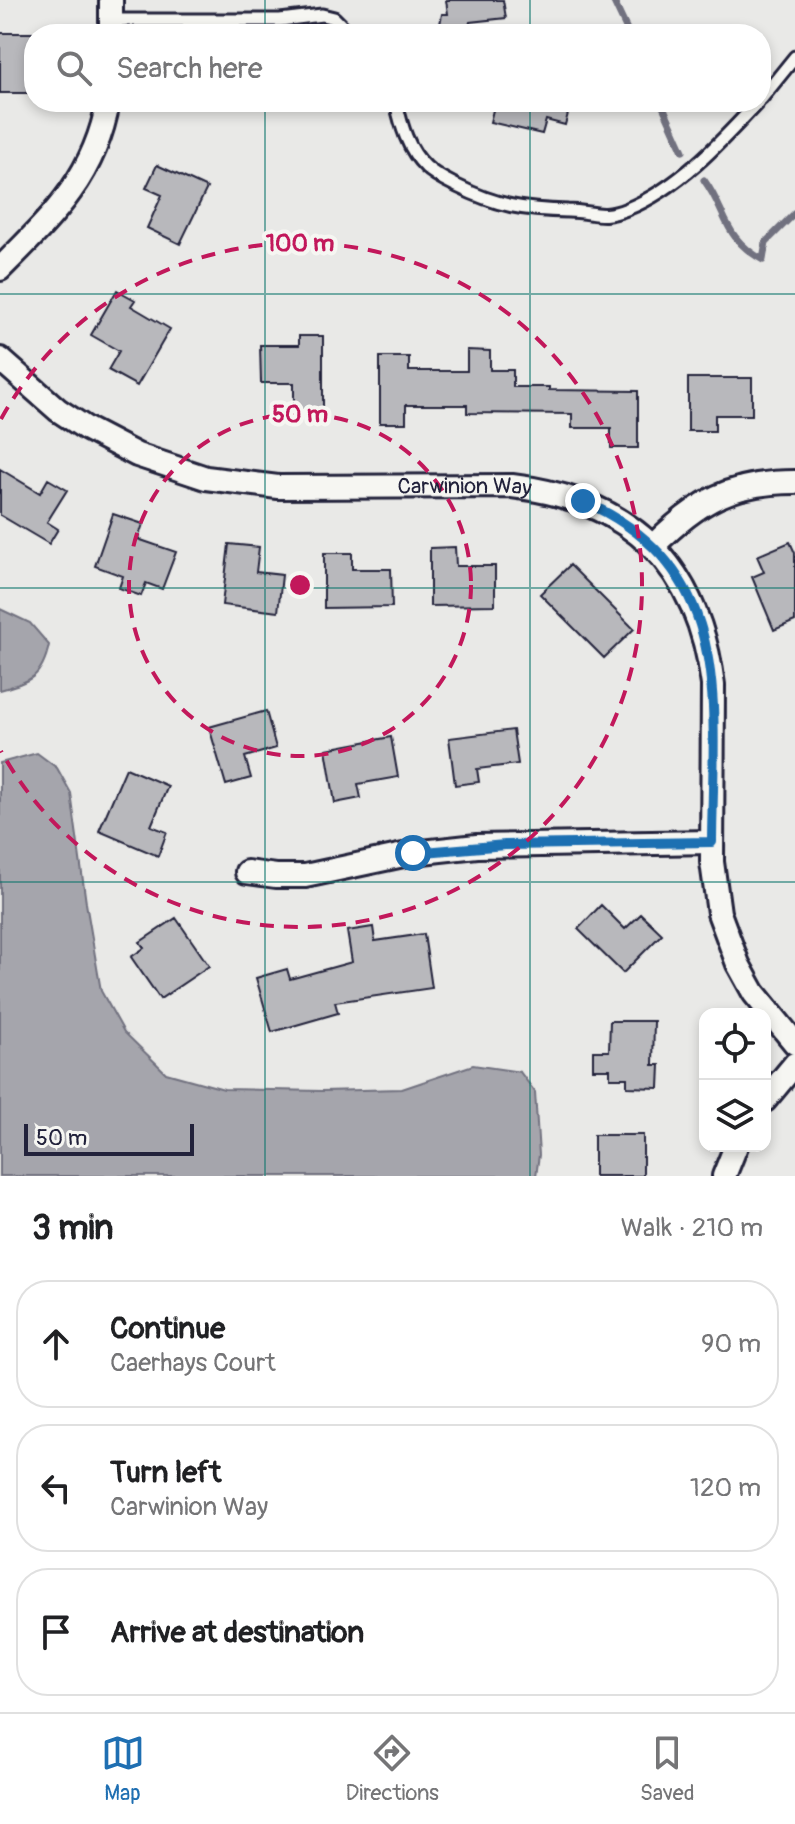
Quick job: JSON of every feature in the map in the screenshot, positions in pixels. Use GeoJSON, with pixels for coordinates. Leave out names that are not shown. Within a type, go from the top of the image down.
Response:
{"type":"FeatureCollection","features":[{"type":"Feature","properties":{"kind":"street"},"geometry":{"type":"LineString","coordinates":[[0,269],[57,211],[77,184],[99,141],[106,112]]}},
{"type":"Feature","properties":{"kind":"street","name":"Carwinion Way"},"geometry":{"type":"LineString","coordinates":[[0,359],[58,410],[87,429],[137,455],[182,471],[233,483],[278,487],[531,488],[568,496],[597,508],[633,528],[654,545],[695,608],[710,664],[713,685],[714,886],[727,940],[754,993],[795,1043]]}},
{"type":"Feature","properties":{"kind":"street"},"geometry":{"type":"LineString","coordinates":[[654,545],[690,512],[723,492],[761,483],[795,482]]}},
{"type":"Feature","properties":{"kind":"street"},"geometry":{"type":"LineString","coordinates":[[247,872],[305,876],[413,853],[477,846],[712,842]]}},
{"type":"Feature","properties":{"kind":"street"},"geometry":{"type":"LineString","coordinates":[[771,1093],[795,1064]]}},
{"type":"Feature","properties":{"kind":"street"},"geometry":{"type":"LineString","coordinates":[[724,1176],[734,1152]]}},
{"type":"Feature","properties":{"kind":"lane"},"geometry":{"type":"LineString","coordinates":[[111,18],[280,20],[322,15],[334,18],[340,24]]}},
{"type":"Feature","properties":{"kind":"lane"},"geometry":{"type":"LineString","coordinates":[[771,86],[795,57]]}},
{"type":"Feature","properties":{"kind":"lane"},"geometry":{"type":"LineString","coordinates":[[399,112],[410,146],[426,168],[446,181],[488,201],[534,210],[574,211],[596,216],[625,210],[658,194],[722,140],[749,112]]}},
{"type":"Feature","properties":{"kind":"shaded area"},"geometry":{"type":"Polygon","coordinates":[[[0,609],[30,623],[49,645],[43,665],[33,676],[0,690],[0,609]]]}},
{"type":"Feature","properties":{"kind":"shaded area"},"geometry":{"type":"Polygon","coordinates":[[[37,753],[57,768],[71,793],[101,991],[124,1032],[166,1073],[224,1089],[322,1091],[402,1089],[473,1065],[520,1072],[535,1092],[539,1155],[536,1176],[0,1176],[0,763],[37,753]]]}},
{"type":"Feature","properties":{"kind":"building"},"geometry":{"type":"Polygon","coordinates":[[[446,0],[503,0],[506,18],[470,24],[440,24],[442,14],[448,14],[446,0]]]}},
{"type":"Feature","properties":{"kind":"building"},"geometry":{"type":"Polygon","coordinates":[[[0,33],[24,33],[24,93],[0,93],[0,33]]]}},
{"type":"Feature","properties":{"kind":"building"},"geometry":{"type":"Polygon","coordinates":[[[492,112],[568,112],[565,125],[546,120],[542,134],[490,122],[492,112]]]}},
{"type":"Feature","properties":{"kind":"building"},"geometry":{"type":"Polygon","coordinates":[[[157,165],[207,188],[180,244],[147,228],[162,195],[146,188],[157,165]]]}},
{"type":"Feature","properties":{"kind":"building"},"geometry":{"type":"Polygon","coordinates":[[[117,290],[135,300],[131,306],[170,329],[137,386],[108,370],[119,351],[91,335],[117,290]]]}},
{"type":"Feature","properties":{"kind":"building"},"geometry":{"type":"Polygon","coordinates":[[[299,336],[323,336],[323,410],[294,410],[294,383],[261,383],[260,345],[299,345],[299,336]]]}},
{"type":"Feature","properties":{"kind":"building"},"geometry":{"type":"Polygon","coordinates":[[[467,350],[490,351],[490,370],[513,370],[513,387],[638,391],[638,448],[611,448],[611,428],[572,428],[572,414],[467,413],[467,405],[406,405],[406,423],[380,423],[380,357],[409,357],[409,371],[467,371],[467,350]]]}},
{"type":"Feature","properties":{"kind":"building"},"geometry":{"type":"Polygon","coordinates":[[[688,378],[752,378],[752,415],[715,415],[715,431],[688,431],[688,378]]]}},
{"type":"Feature","properties":{"kind":"building"},"geometry":{"type":"Polygon","coordinates":[[[0,469],[40,493],[48,479],[67,490],[47,522],[58,529],[49,544],[0,515],[0,469]]]}},
{"type":"Feature","properties":{"kind":"building"},"geometry":{"type":"Polygon","coordinates":[[[113,514],[143,524],[138,539],[176,552],[162,589],[146,583],[141,596],[119,588],[123,576],[95,566],[113,514]]]}},
{"type":"Feature","properties":{"kind":"building"},"geometry":{"type":"Polygon","coordinates":[[[790,542],[795,553],[795,621],[774,630],[752,577],[764,572],[757,556],[790,542]]]}},
{"type":"Feature","properties":{"kind":"building"},"geometry":{"type":"Polygon","coordinates":[[[229,544],[259,547],[256,572],[282,575],[278,612],[222,605],[229,544]]]}},
{"type":"Feature","properties":{"kind":"building"},"geometry":{"type":"Polygon","coordinates":[[[455,547],[456,566],[495,566],[495,605],[430,606],[430,548],[455,547]]]}},
{"type":"Feature","properties":{"kind":"building"},"geometry":{"type":"Polygon","coordinates":[[[324,553],[352,553],[352,569],[391,569],[392,607],[324,608],[324,553]]]}},
{"type":"Feature","properties":{"kind":"building"},"geometry":{"type":"Polygon","coordinates":[[[570,565],[634,629],[604,658],[540,594],[570,565]]]}},
{"type":"Feature","properties":{"kind":"building"},"geometry":{"type":"Polygon","coordinates":[[[266,711],[276,748],[245,757],[251,778],[226,785],[209,727],[266,711]]]}},
{"type":"Feature","properties":{"kind":"building"},"geometry":{"type":"Polygon","coordinates":[[[513,730],[518,764],[477,769],[479,782],[455,785],[449,738],[513,730]]]}},
{"type":"Feature","properties":{"kind":"building"},"geometry":{"type":"Polygon","coordinates":[[[391,737],[398,777],[358,784],[361,798],[335,803],[326,749],[391,737]]]}},
{"type":"Feature","properties":{"kind":"building"},"geometry":{"type":"Polygon","coordinates":[[[126,768],[168,786],[151,826],[167,832],[158,856],[99,831],[126,768]]]}},
{"type":"Feature","properties":{"kind":"building"},"geometry":{"type":"Polygon","coordinates":[[[601,905],[625,929],[641,914],[662,934],[623,973],[578,929],[601,905]]]}},
{"type":"Feature","properties":{"kind":"building"},"geometry":{"type":"Polygon","coordinates":[[[176,918],[209,966],[160,999],[131,957],[144,948],[140,942],[176,918]]]}},
{"type":"Feature","properties":{"kind":"building"},"geometry":{"type":"Polygon","coordinates":[[[373,927],[375,941],[424,934],[432,988],[335,1002],[338,1013],[272,1032],[256,978],[287,969],[290,979],[352,962],[347,931],[373,927]]]}},
{"type":"Feature","properties":{"kind":"building"},"geometry":{"type":"Polygon","coordinates":[[[610,1021],[654,1021],[653,1065],[660,1065],[659,1088],[627,1087],[627,1078],[610,1078],[610,1069],[593,1069],[593,1051],[609,1051],[610,1021]]]}},
{"type":"Feature","properties":{"kind":"building"},"geometry":{"type":"Polygon","coordinates":[[[594,1135],[643,1135],[643,1176],[594,1176],[594,1135]]]}},
{"type":"Feature","properties":{"kind":"waterway"},"geometry":{"type":"LineString","coordinates":[[613,0],[624,24]]}},
{"type":"Feature","properties":{"kind":"waterway"},"geometry":{"type":"LineString","coordinates":[[665,112],[683,151]]}},
{"type":"Feature","properties":{"kind":"waterway"},"geometry":{"type":"LineString","coordinates":[[704,180],[733,233],[763,260],[766,242],[795,213]]}},
{"type":"Feature","properties":{"kind":"route"},"geometry":{"type":"LineString","coordinates":[[413,853],[477,846],[712,842],[713,685],[702,627],[695,608],[654,545],[615,516],[583,501]]}}]}
